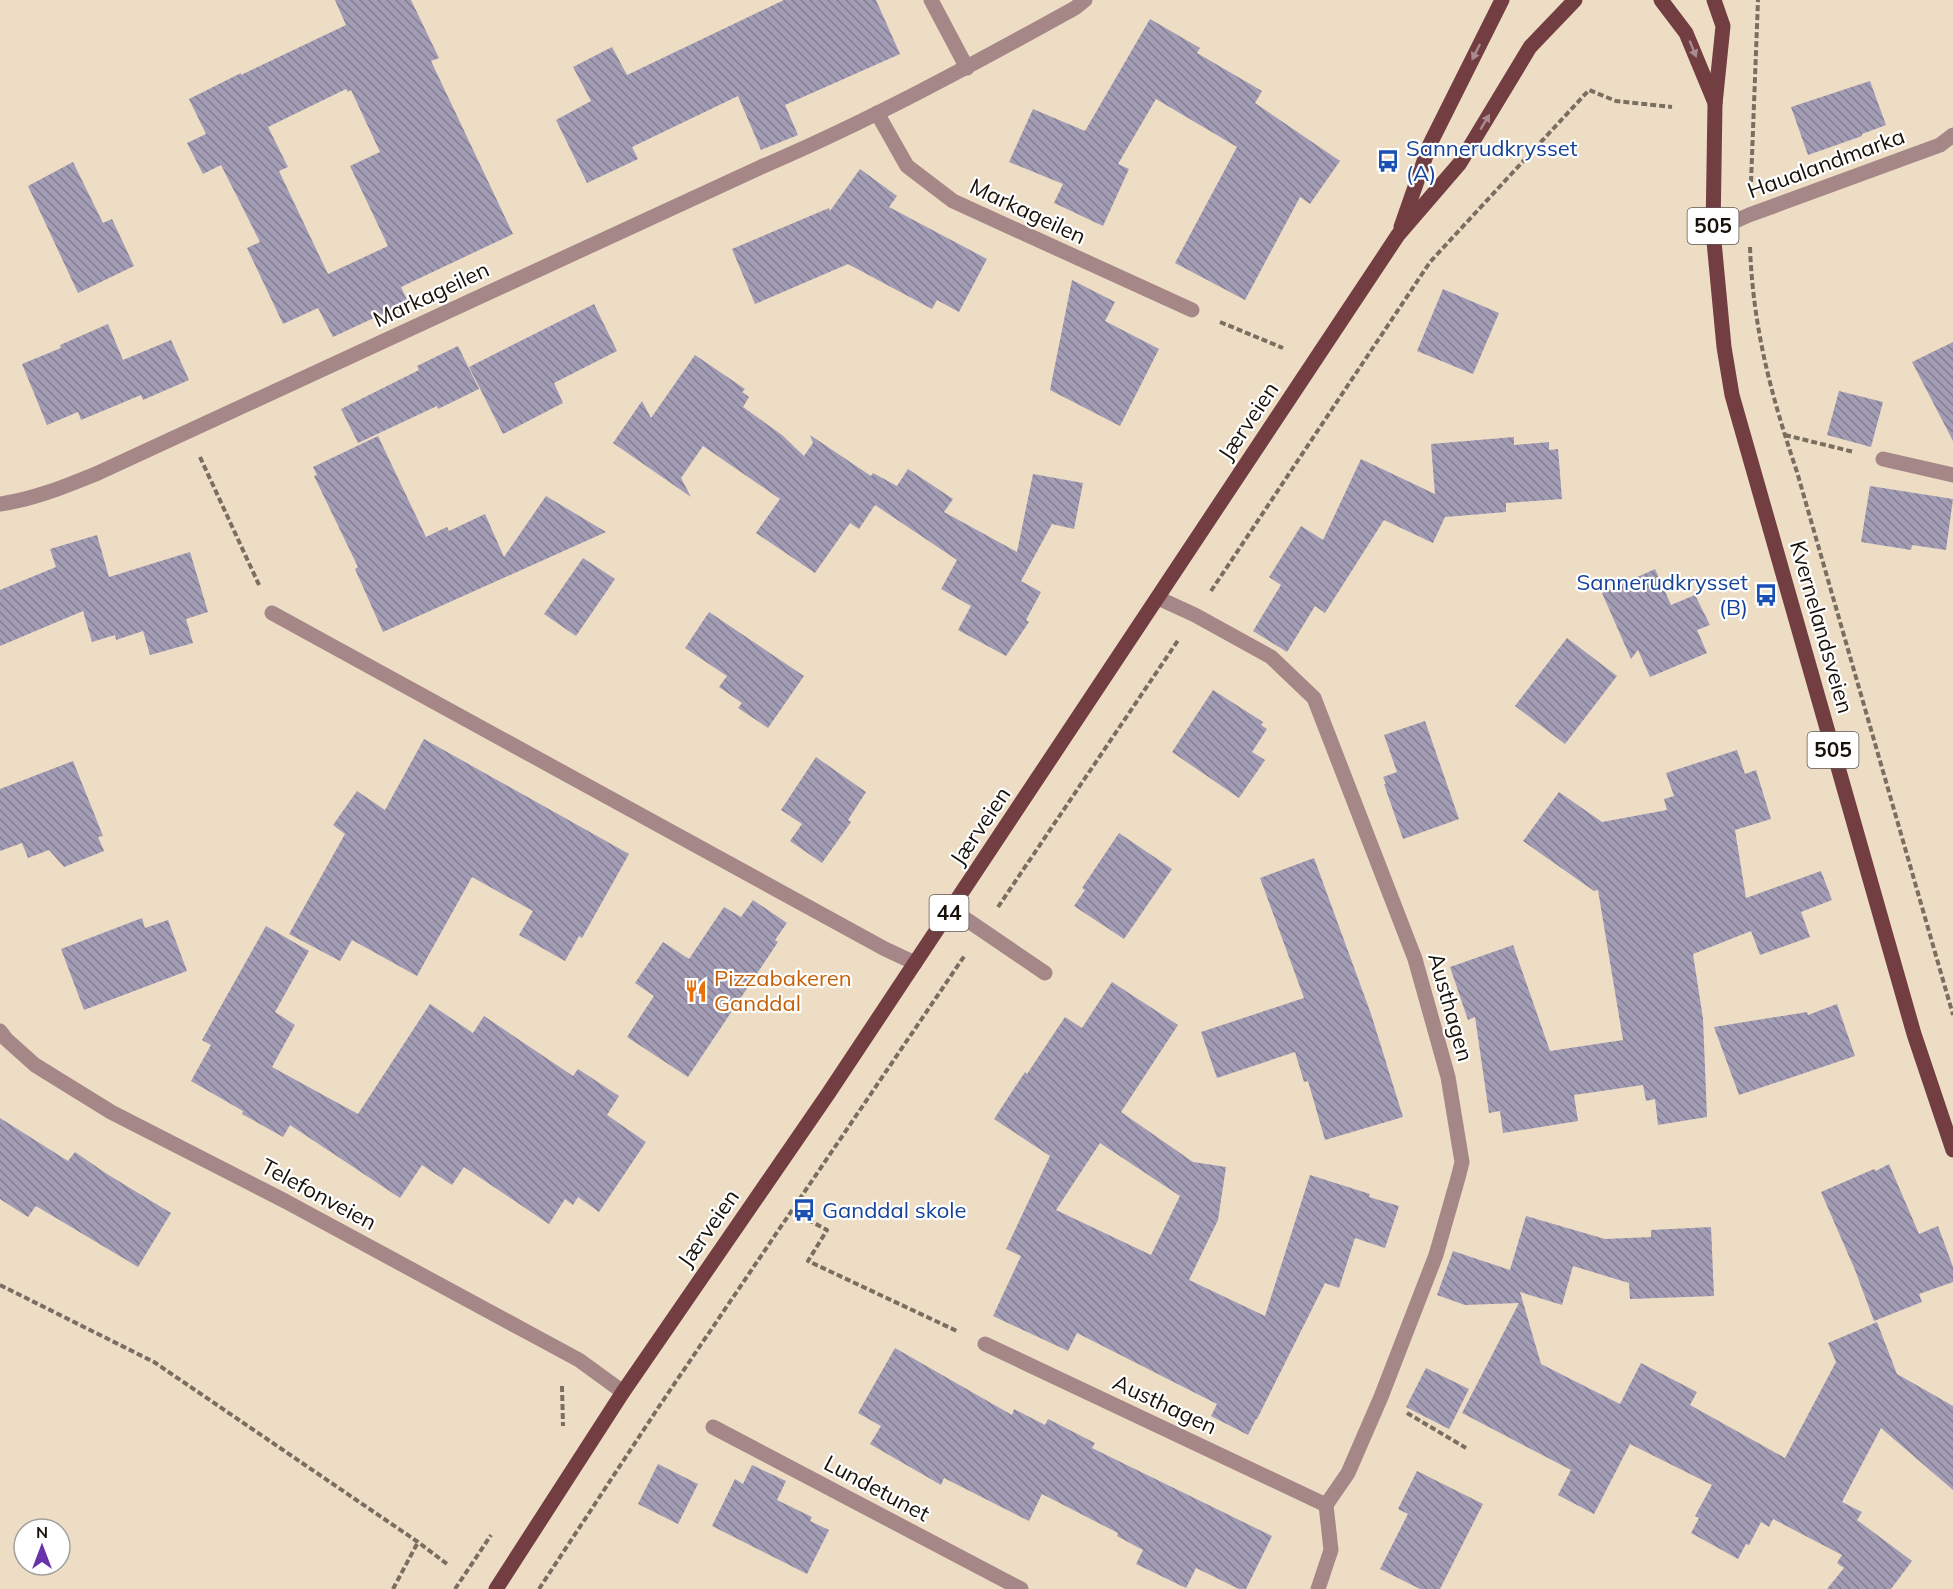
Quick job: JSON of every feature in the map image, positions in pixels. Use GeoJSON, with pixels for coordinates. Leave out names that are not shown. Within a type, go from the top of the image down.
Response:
{"type":"FeatureCollection","features":[{"type":"Feature","properties":{"kind":"main road","name":"Jærveien"},"geometry":{"type":"LineString","coordinates":[[1398,235],[1430,144],[1502,0]]}},
{"type":"Feature","properties":{"kind":"main road","name":"Jærveien"},"geometry":{"type":"LineString","coordinates":[[496,1589],[623,1392],[828,1094],[1398,235],[1460,164],[1530,47],[1575,0]]}},
{"type":"Feature","properties":{"kind":"main road","name":"Kvernelandsveien"},"geometry":{"type":"LineString","coordinates":[[1661,0],[1686,33],[1715,104]]}},
{"type":"Feature","properties":{"kind":"main road","name":"Kvernelandsveien"},"geometry":{"type":"LineString","coordinates":[[1714,0],[1723,26],[1715,104],[1713,231],[1724,347],[1732,395],[1914,1034],[1953,1150]]}},
{"type":"Feature","properties":{"kind":"street"},"geometry":{"type":"LineString","coordinates":[[931,0],[967,68]]}},
{"type":"Feature","properties":{"kind":"street","name":"Markageilen"},"geometry":{"type":"LineString","coordinates":[[0,504],[58,489],[99,473],[761,167],[828,139],[967,68],[1075,8],[1085,0]]}},
{"type":"Feature","properties":{"kind":"street","name":"Markageilen"},"geometry":{"type":"LineString","coordinates":[[877,113],[908,166],[952,201],[1192,310]]}},
{"type":"Feature","properties":{"kind":"street","name":"Haualandmarka"},"geometry":{"type":"LineString","coordinates":[[1713,231],[1749,215],[1940,145],[1953,135]]}},
{"type":"Feature","properties":{"kind":"street"},"geometry":{"type":"LineString","coordinates":[[1883,459],[1953,475]]}},
{"type":"Feature","properties":{"kind":"street","name":"Austhagen"},"geometry":{"type":"LineString","coordinates":[[985,1344],[1326,1505],[1348,1473],[1381,1397],[1436,1255],[1462,1162],[1448,1077],[1415,959],[1314,698],[1271,657],[1195,615],[1158,598]]}},
{"type":"Feature","properties":{"kind":"street"},"geometry":{"type":"LineString","coordinates":[[272,613],[885,949],[915,963]]}},
{"type":"Feature","properties":{"kind":"street"},"geometry":{"type":"LineString","coordinates":[[951,909],[1045,973]]}},
{"type":"Feature","properties":{"kind":"street","name":"Telefonveien"},"geometry":{"type":"LineString","coordinates":[[0,1031],[6,1040],[35,1065],[111,1112],[285,1201],[579,1360],[623,1392]]}},
{"type":"Feature","properties":{"kind":"street","name":"Lundetunet"},"geometry":{"type":"LineString","coordinates":[[713,1427],[1021,1589]]}},
{"type":"Feature","properties":{"kind":"street"},"geometry":{"type":"LineString","coordinates":[[1318,1589],[1331,1550],[1326,1505]]}},
{"type":"Feature","properties":{"kind":"path"},"geometry":{"type":"LineString","coordinates":[[1754,106],[1758,0]]}},
{"type":"Feature","properties":{"kind":"path"},"geometry":{"type":"LineString","coordinates":[[538,1589],[1195,615],[1430,262],[1589,90],[1616,101],[1672,107]]}},
{"type":"Feature","properties":{"kind":"path"},"geometry":{"type":"LineString","coordinates":[[1192,310],[1283,348]]}},
{"type":"Feature","properties":{"kind":"path"},"geometry":{"type":"LineString","coordinates":[[1757,329],[1770,387],[1797,472],[1953,1015]]}},
{"type":"Feature","properties":{"kind":"path"},"geometry":{"type":"LineString","coordinates":[[188,432],[272,613]]}},
{"type":"Feature","properties":{"kind":"path"},"geometry":{"type":"LineString","coordinates":[[1785,435],[1883,459]]}},
{"type":"Feature","properties":{"kind":"path"},"geometry":{"type":"LineString","coordinates":[[792,1211],[827,1230],[808,1261],[985,1344]]}},
{"type":"Feature","properties":{"kind":"path"},"geometry":{"type":"LineString","coordinates":[[0,1285],[154,1362],[447,1564]]}},
{"type":"Feature","properties":{"kind":"path"},"geometry":{"type":"LineString","coordinates":[[557,1434],[564,1425],[561,1382]]}},
{"type":"Feature","properties":{"kind":"path"},"geometry":{"type":"LineString","coordinates":[[1381,1397],[1466,1448]]}},
{"type":"Feature","properties":{"kind":"path"},"geometry":{"type":"LineString","coordinates":[[455,1589],[491,1534]]}},
{"type":"Feature","properties":{"kind":"path"},"geometry":{"type":"LineString","coordinates":[[393,1589],[417,1542]]}},
{"type":"Feature","properties":{"kind":"building"},"geometry":{"type":"Polygon","coordinates":[[[335,0],[411,0],[439,58],[431,61],[513,234],[401,287],[408,302],[333,337],[318,308],[283,324],[247,248],[260,242],[221,165],[203,174],[187,143],[206,134],[189,99],[346,25],[335,0]],[[346,89],[268,127],[288,167],[279,171],[328,274],[388,246],[350,166],[380,152],[351,90],[348,92],[346,89]]]}},
{"type":"Feature","properties":{"kind":"building"},"geometry":{"type":"Polygon","coordinates":[[[784,0],[876,0],[900,54],[785,105],[798,135],[761,150],[738,96],[632,147],[638,159],[587,183],[556,120],[591,101],[573,67],[612,47],[627,75],[784,0]]]}},
{"type":"Feature","properties":{"kind":"building"},"geometry":{"type":"Polygon","coordinates":[[[1150,19],[1200,48],[1197,53],[1262,91],[1255,103],[1340,161],[1310,204],[1300,197],[1245,300],[1175,263],[1237,147],[1156,99],[1118,164],[1129,169],[1103,226],[1054,203],[1063,184],[1009,162],[1033,109],[1085,131],[1150,19]]]}},
{"type":"Feature","properties":{"kind":"building"},"geometry":{"type":"Polygon","coordinates":[[[1870,81],[1886,125],[1808,155],[1791,107],[1870,81]]]}},
{"type":"Feature","properties":{"kind":"building"},"geometry":{"type":"Polygon","coordinates":[[[73,162],[103,223],[112,219],[134,266],[78,293],[28,186],[73,162]]]}},
{"type":"Feature","properties":{"kind":"building"},"geometry":{"type":"Polygon","coordinates":[[[860,169],[897,196],[889,207],[987,259],[959,312],[937,300],[932,309],[848,264],[755,304],[732,249],[829,208],[830,211],[860,169]]]}},
{"type":"Feature","properties":{"kind":"building"},"geometry":{"type":"Polygon","coordinates":[[[1072,280],[1115,302],[1105,321],[1159,349],[1120,426],[1050,390],[1072,280]]]}},
{"type":"Feature","properties":{"kind":"building"},"geometry":{"type":"Polygon","coordinates":[[[1443,289],[1499,313],[1473,374],[1417,351],[1443,289]]]}},
{"type":"Feature","properties":{"kind":"building"},"geometry":{"type":"Polygon","coordinates":[[[594,304],[617,351],[554,383],[563,403],[503,434],[469,367],[594,304]]]}},
{"type":"Feature","properties":{"kind":"building"},"geometry":{"type":"Polygon","coordinates":[[[108,324],[123,360],[171,340],[189,380],[143,400],[141,395],[81,420],[78,412],[47,425],[22,364],[61,348],[60,345],[108,324]]]}},
{"type":"Feature","properties":{"kind":"building"},"geometry":{"type":"Polygon","coordinates":[[[1953,342],[1953,441],[1912,362],[1953,342]]]}},
{"type":"Feature","properties":{"kind":"building"},"geometry":{"type":"Polygon","coordinates":[[[458,346],[479,389],[358,443],[341,409],[419,370],[417,366],[458,346]]]}},
{"type":"Feature","properties":{"kind":"building"},"geometry":{"type":"Polygon","coordinates":[[[695,355],[745,389],[742,392],[749,397],[743,407],[782,435],[804,456],[813,443],[810,435],[871,476],[873,473],[897,486],[908,469],[953,499],[944,512],[1017,552],[1033,474],[1083,483],[1074,529],[1052,524],[1021,581],[1041,592],[1026,620],[1029,622],[1006,656],[958,630],[971,606],[941,589],[957,560],[875,505],[859,529],[850,523],[815,573],[756,533],[780,499],[703,446],[681,478],[691,497],[613,443],[642,401],[651,418],[695,355]]]}},
{"type":"Feature","properties":{"kind":"building"},"geometry":{"type":"Polygon","coordinates":[[[1839,391],[1883,402],[1871,447],[1827,435],[1839,391]]]}},
{"type":"Feature","properties":{"kind":"building"},"geometry":{"type":"Polygon","coordinates":[[[378,436],[426,537],[447,527],[449,531],[485,514],[504,557],[546,496],[606,532],[383,632],[355,569],[358,567],[314,476],[317,475],[313,467],[378,436]]]}},
{"type":"Feature","properties":{"kind":"building"},"geometry":{"type":"Polygon","coordinates":[[[1514,437],[1514,445],[1549,442],[1549,450],[1558,449],[1562,499],[1506,503],[1506,512],[1445,517],[1433,543],[1384,520],[1325,613],[1315,606],[1287,652],[1253,631],[1281,585],[1269,577],[1301,526],[1323,540],[1361,459],[1435,494],[1431,444],[1514,437]]]}},
{"type":"Feature","properties":{"kind":"building"},"geometry":{"type":"Polygon","coordinates":[[[1870,486],[1953,499],[1946,550],[1912,545],[1911,550],[1861,542],[1870,486]]]}},
{"type":"Feature","properties":{"kind":"building"},"geometry":{"type":"Polygon","coordinates":[[[97,535],[109,577],[190,552],[208,612],[186,619],[193,643],[150,655],[143,631],[116,640],[115,635],[92,642],[83,611],[0,646],[0,590],[56,567],[50,549],[97,535]]]}},
{"type":"Feature","properties":{"kind":"building"},"geometry":{"type":"Polygon","coordinates":[[[583,558],[615,579],[576,636],[544,614],[583,558]]]}},
{"type":"Feature","properties":{"kind":"building"},"geometry":{"type":"Polygon","coordinates":[[[1655,569],[1671,605],[1695,595],[1710,625],[1697,630],[1707,653],[1650,677],[1638,650],[1631,659],[1602,593],[1655,569]]]}},
{"type":"Feature","properties":{"kind":"building"},"geometry":{"type":"Polygon","coordinates":[[[709,612],[804,676],[768,728],[738,708],[742,703],[719,687],[727,676],[685,648],[709,612]]]}},
{"type":"Feature","properties":{"kind":"building"},"geometry":{"type":"Polygon","coordinates":[[[1567,638],[1617,676],[1565,744],[1515,706],[1567,638]]]}},
{"type":"Feature","properties":{"kind":"building"},"geometry":{"type":"Polygon","coordinates":[[[1213,690],[1263,722],[1261,725],[1267,729],[1252,752],[1265,760],[1239,798],[1172,752],[1213,690]]]}},
{"type":"Feature","properties":{"kind":"building"},"geometry":{"type":"Polygon","coordinates":[[[1425,721],[1459,819],[1403,839],[1384,784],[1386,784],[1383,777],[1397,772],[1384,735],[1425,721]]]}},
{"type":"Feature","properties":{"kind":"building"},"geometry":{"type":"Polygon","coordinates":[[[424,739],[629,854],[582,938],[579,936],[565,961],[519,935],[533,911],[472,877],[417,976],[352,940],[340,961],[289,934],[345,834],[333,825],[357,791],[385,810],[424,739]]]}},
{"type":"Feature","properties":{"kind":"building"},"geometry":{"type":"Polygon","coordinates":[[[1737,750],[1745,774],[1756,770],[1771,819],[1735,830],[1746,898],[1821,871],[1832,900],[1801,912],[1810,937],[1760,955],[1751,931],[1693,954],[1703,1019],[1707,1117],[1658,1125],[1655,1099],[1646,1101],[1643,1085],[1574,1095],[1578,1121],[1503,1133],[1500,1111],[1489,1113],[1475,1017],[1468,1020],[1450,967],[1513,945],[1550,1051],[1623,1040],[1598,890],[1594,891],[1523,841],[1559,792],[1602,822],[1667,810],[1664,799],[1674,796],[1666,773],[1737,750]]]}},
{"type":"Feature","properties":{"kind":"building"},"geometry":{"type":"Polygon","coordinates":[[[816,757],[866,792],[848,820],[851,822],[822,863],[790,841],[802,824],[781,810],[816,757]]]}},
{"type":"Feature","properties":{"kind":"building"},"geometry":{"type":"Polygon","coordinates":[[[73,761],[103,836],[98,837],[104,851],[64,867],[49,850],[28,858],[22,843],[0,851],[0,789],[73,761]]]}},
{"type":"Feature","properties":{"kind":"building"},"geometry":{"type":"Polygon","coordinates":[[[1119,833],[1172,869],[1124,939],[1074,906],[1085,890],[1082,888],[1119,833]]]}},
{"type":"Feature","properties":{"kind":"building"},"geometry":{"type":"Polygon","coordinates":[[[1314,858],[1371,1014],[1403,1117],[1325,1140],[1308,1081],[1304,1082],[1295,1052],[1217,1078],[1201,1032],[1304,998],[1260,878],[1314,858]]]}},
{"type":"Feature","properties":{"kind":"building","name":"Pizzabakeren Ganddal"},"geometry":{"type":"Polygon","coordinates":[[[753,900],[787,923],[775,940],[778,942],[688,1077],[627,1037],[654,996],[635,983],[663,942],[689,959],[724,907],[741,917],[753,900]]]}},
{"type":"Feature","properties":{"kind":"building"},"geometry":{"type":"Polygon","coordinates":[[[142,918],[145,928],[168,920],[187,971],[84,1010],[61,949],[142,918]]]}},
{"type":"Feature","properties":{"kind":"building"},"geometry":{"type":"Polygon","coordinates":[[[266,926],[309,951],[275,1012],[295,1025],[272,1067],[358,1114],[430,1004],[473,1033],[484,1016],[573,1076],[578,1069],[619,1096],[607,1115],[646,1142],[599,1212],[578,1197],[573,1205],[565,1199],[549,1224],[464,1167],[452,1185],[422,1165],[400,1198],[290,1125],[283,1137],[191,1081],[211,1045],[202,1040],[266,926]]]}},
{"type":"Feature","properties":{"kind":"building"},"geometry":{"type":"Polygon","coordinates":[[[1112,982],[1178,1025],[1121,1112],[1193,1162],[1226,1167],[1218,1220],[1189,1280],[1265,1316],[1310,1175],[1399,1206],[1385,1248],[1355,1238],[1339,1288],[1325,1283],[1248,1435],[1211,1416],[1217,1404],[1077,1333],[1068,1351],[993,1316],[1021,1256],[1006,1249],[1050,1156],[994,1119],[1065,1017],[1082,1028],[1112,982]],[[1100,1143],[1056,1210],[1151,1255],[1180,1196],[1100,1143]]]}},
{"type":"Feature","properties":{"kind":"building"},"geometry":{"type":"Polygon","coordinates":[[[1837,1004],[1855,1056],[1739,1095],[1714,1027],[1807,1012],[1808,1015],[1837,1004]]]}},
{"type":"Feature","properties":{"kind":"building"},"geometry":{"type":"Polygon","coordinates":[[[0,1118],[68,1161],[75,1152],[171,1213],[138,1267],[36,1206],[28,1217],[0,1199],[0,1118]]]}},
{"type":"Feature","properties":{"kind":"building"},"geometry":{"type":"Polygon","coordinates":[[[1889,1164],[1919,1234],[1938,1226],[1953,1267],[1953,1282],[1919,1294],[1922,1302],[1874,1321],[1855,1270],[1821,1192],[1889,1164]]]}},
{"type":"Feature","properties":{"kind":"building"},"geometry":{"type":"Polygon","coordinates":[[[1526,1216],[1605,1239],[1651,1237],[1651,1230],[1711,1227],[1714,1296],[1630,1299],[1629,1283],[1573,1266],[1562,1305],[1520,1292],[1541,1364],[1620,1404],[1641,1363],[1697,1392],[1690,1405],[1785,1458],[1836,1362],[1828,1343],[1877,1322],[1897,1374],[1953,1406],[1953,1490],[1881,1428],[1842,1502],[1862,1512],[1857,1520],[1912,1561],[1891,1589],[1827,1589],[1844,1568],[1837,1563],[1842,1555],[1773,1519],[1769,1527],[1761,1522],[1749,1545],[1746,1544],[1738,1559],[1691,1533],[1699,1518],[1695,1516],[1712,1485],[1630,1444],[1594,1514],[1558,1495],[1571,1470],[1462,1413],[1519,1303],[1465,1305],[1437,1295],[1453,1251],[1510,1270],[1526,1216]]]}},
{"type":"Feature","properties":{"kind":"building"},"geometry":{"type":"Polygon","coordinates":[[[895,1348],[1012,1415],[1014,1409],[1045,1425],[1048,1419],[1095,1443],[1092,1448],[1272,1536],[1246,1589],[1239,1589],[1196,1568],[1186,1588],[1136,1564],[1143,1550],[1117,1536],[1118,1533],[1042,1494],[1029,1521],[944,1478],[941,1485],[870,1444],[881,1426],[858,1413],[895,1348]]]}},
{"type":"Feature","properties":{"kind":"building"},"geometry":{"type":"Polygon","coordinates":[[[1426,1368],[1469,1389],[1449,1429],[1406,1407],[1426,1368]]]}},
{"type":"Feature","properties":{"kind":"building"},"geometry":{"type":"Polygon","coordinates":[[[658,1464],[698,1484],[678,1524],[638,1504],[658,1464]]]}},
{"type":"Feature","properties":{"kind":"building"},"geometry":{"type":"Polygon","coordinates":[[[752,1465],[786,1481],[777,1500],[812,1517],[810,1521],[829,1530],[807,1574],[712,1526],[735,1479],[743,1484],[752,1465]]]}},
{"type":"Feature","properties":{"kind":"building"},"geometry":{"type":"Polygon","coordinates":[[[1417,1471],[1483,1504],[1440,1589],[1420,1589],[1380,1569],[1408,1514],[1398,1509],[1417,1471]]]}},
{"type":"Feature","properties":{"kind":"place","name":"Sannerudkrysset (A)"},"geometry":{"type":"Point","coordinates":[1388,161]}},
{"type":"Feature","properties":{"kind":"place","name":"Sannerudkrysset (B)"},"geometry":{"type":"Point","coordinates":[1766,595]}},
{"type":"Feature","properties":{"kind":"place","name":"Pizzabakeren Ganddal"},"geometry":{"type":"Point","coordinates":[696,991]}},
{"type":"Feature","properties":{"kind":"place","name":"Ganddal skole"},"geometry":{"type":"Point","coordinates":[804,1210]}}]}
